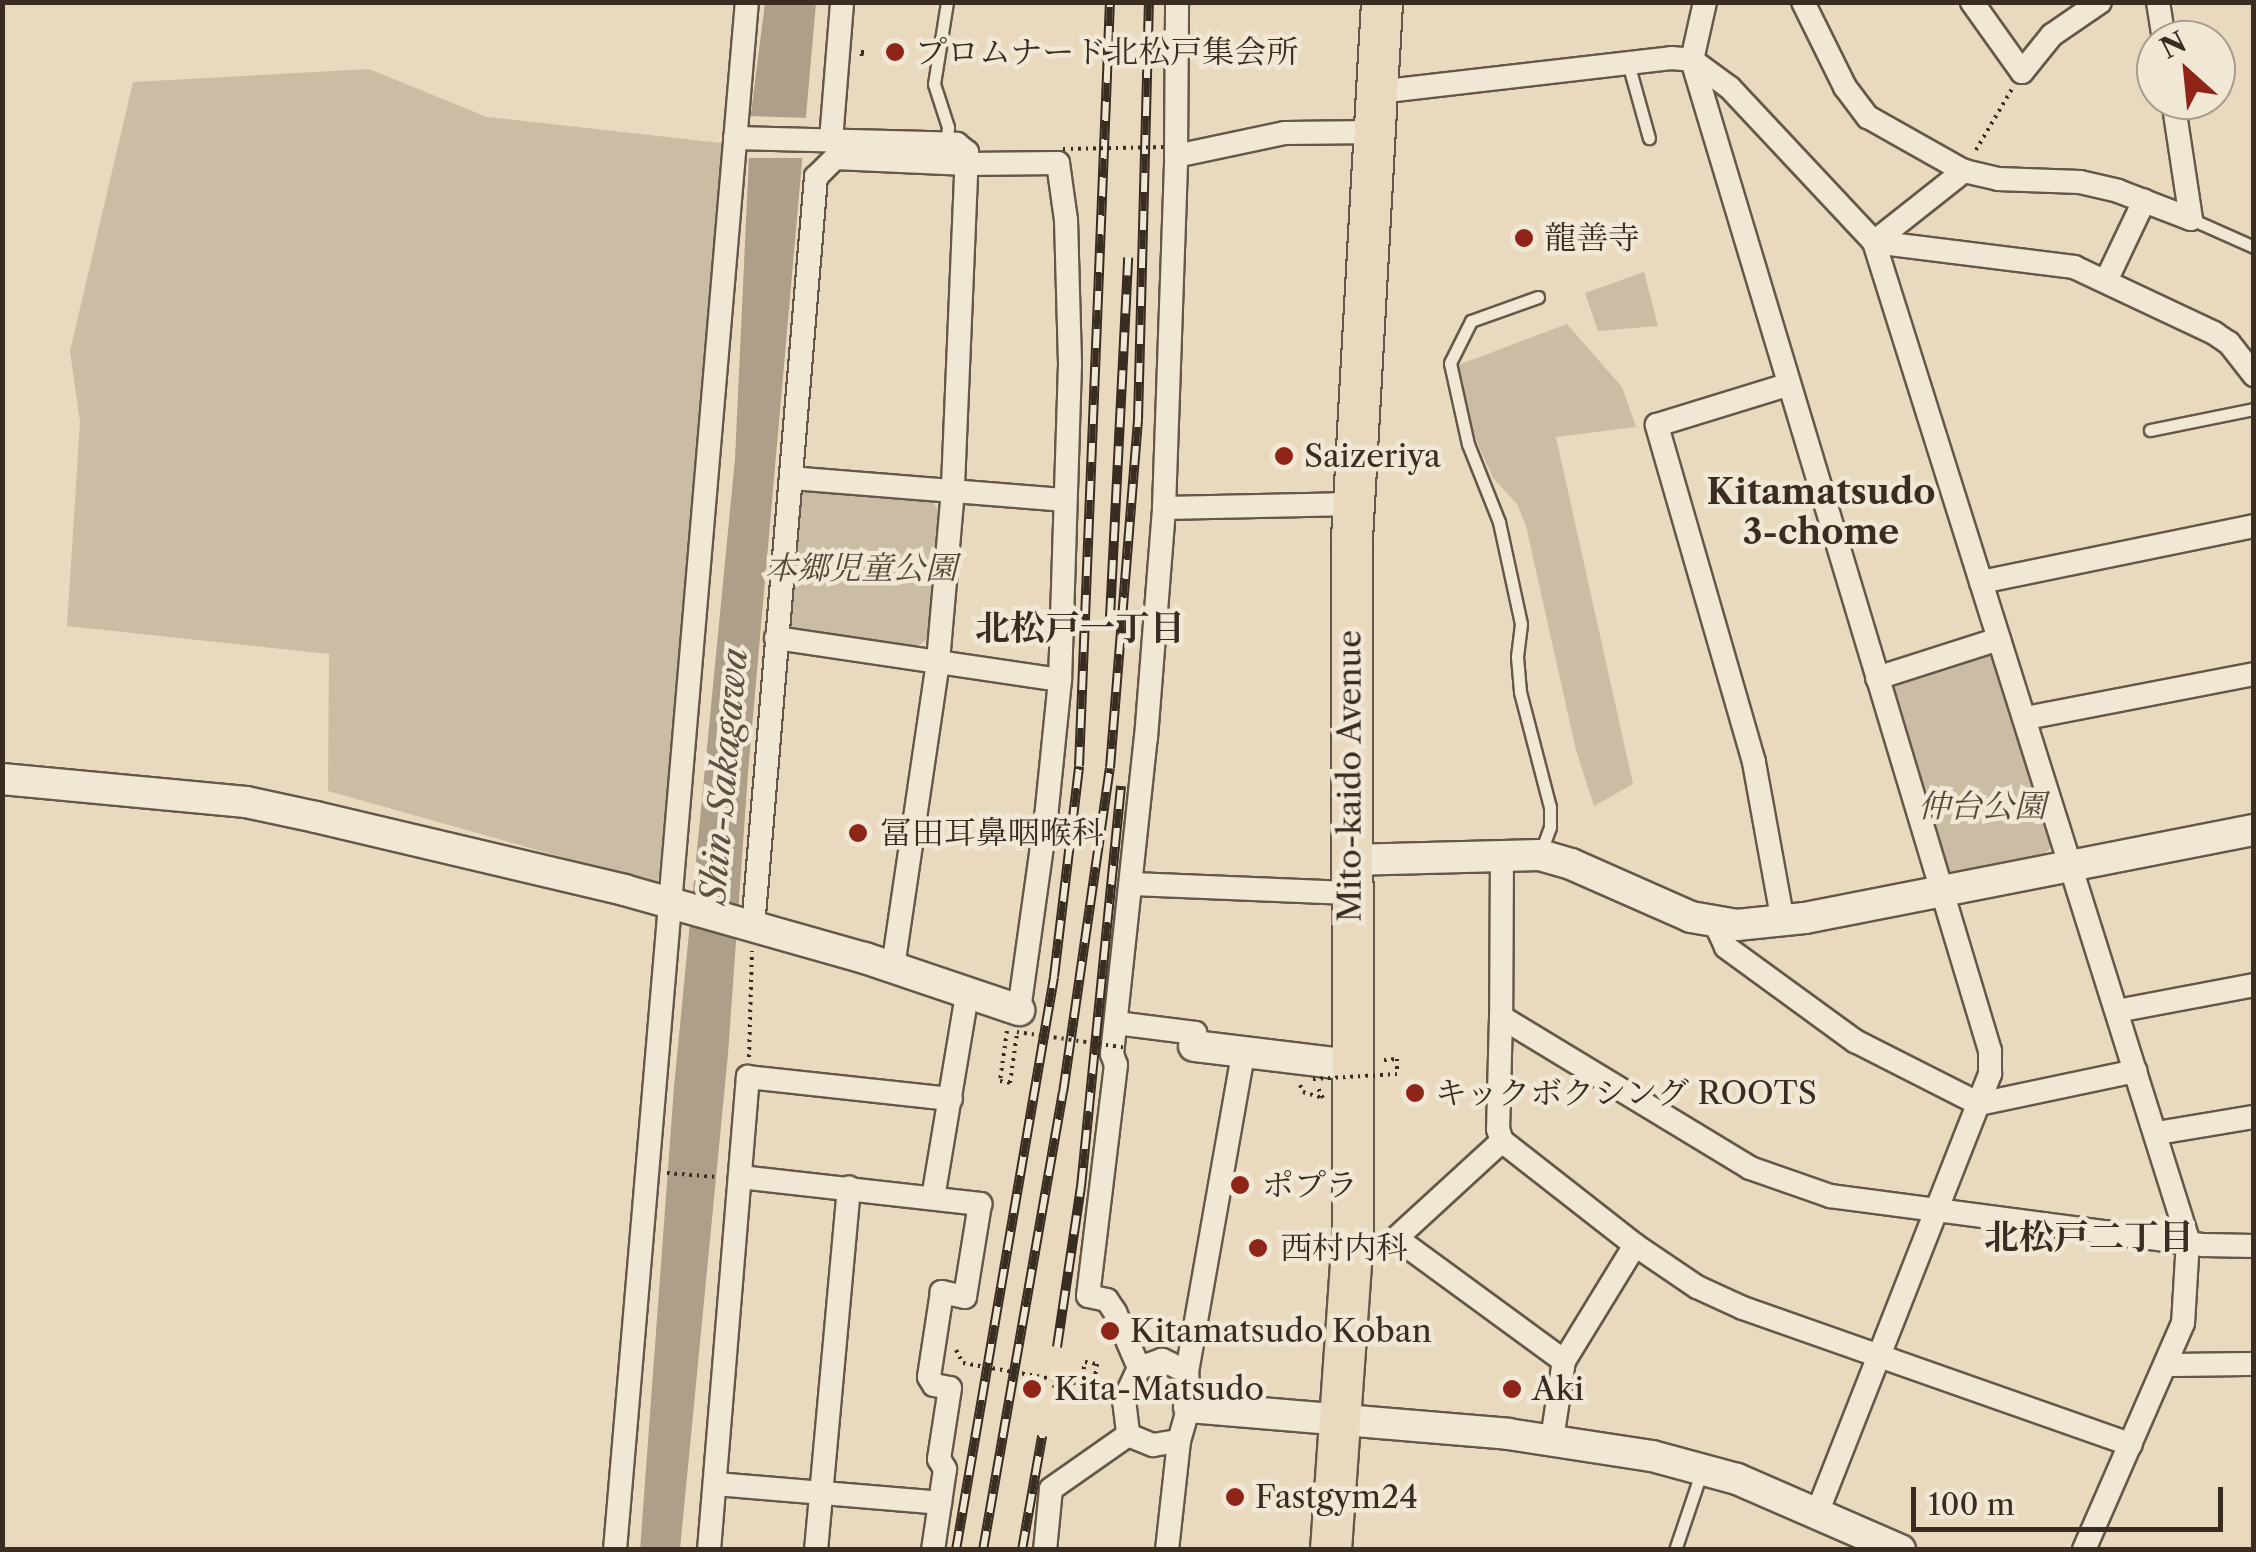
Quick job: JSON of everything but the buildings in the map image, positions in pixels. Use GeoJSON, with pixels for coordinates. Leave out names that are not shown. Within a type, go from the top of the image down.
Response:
{"type":"FeatureCollection","features":[{"type":"Feature","properties":{"kind":"highway","name":"Mito-kaido Avenue"},"geometry":{"type":"LineString","coordinates":[[1330,1550],[1343,1421],[1362,1063],[1350,876],[1354,504],[1382,2]]}},
{"type":"Feature","properties":{"kind":"street"},"geometry":{"type":"LineString","coordinates":[[615,1550],[741,138],[746,2]]}},
{"type":"Feature","properties":{"kind":"street"},"geometry":{"type":"LineString","coordinates":[[821,140],[842,2]]}},
{"type":"Feature","properties":{"kind":"street"},"geometry":{"type":"LineString","coordinates":[[1139,1368],[1107,1300],[1088,1296],[1116,1065],[1116,1023],[1132,884],[1164,508],[1177,2]]}},
{"type":"Feature","properties":{"kind":"street"},"geometry":{"type":"LineString","coordinates":[[1705,2],[1692,60],[1786,385],[1990,1050],[1990,1074],[1979,1104],[1818,1511]]}},
{"type":"Feature","properties":{"kind":"street"},"geometry":{"type":"LineString","coordinates":[[1803,2],[1845,87],[1868,117],[1964,171],[1998,179],[2080,182],[2191,219],[2176,120]]}},
{"type":"Feature","properties":{"kind":"street"},"geometry":{"type":"LineString","coordinates":[[1972,2],[2022,72],[2052,35],[2100,2]]}},
{"type":"Feature","properties":{"kind":"street"},"geometry":{"type":"LineString","coordinates":[[1378,92],[1628,62],[1692,60],[1730,88],[1874,242],[2188,1240],[2188,1293],[2168,1365],[2084,1550]]}},
{"type":"Feature","properties":{"kind":"street"},"geometry":{"type":"LineString","coordinates":[[1171,152],[1285,133],[1375,132]]}},
{"type":"Feature","properties":{"kind":"street"},"geometry":{"type":"LineString","coordinates":[[741,138],[964,146],[967,164],[953,490],[938,662],[893,967]]}},
{"type":"Feature","properties":{"kind":"street"},"geometry":{"type":"LineString","coordinates":[[2,779],[246,802],[670,903],[753,927],[893,967],[967,994],[1014,1019],[1044,835],[1060,680],[1068,263],[1058,163],[967,164],[835,158],[816,178],[753,927]]}},
{"type":"Feature","properties":{"kind":"street"},"geometry":{"type":"LineString","coordinates":[[1874,242],[1964,171]]}},
{"type":"Feature","properties":{"kind":"street"},"geometry":{"type":"LineString","coordinates":[[2106,282],[2144,201]]}},
{"type":"Feature","properties":{"kind":"street"},"geometry":{"type":"LineString","coordinates":[[1874,242],[2074,267],[2229,343],[2254,376]]}},
{"type":"Feature","properties":{"kind":"street"},"geometry":{"type":"LineString","coordinates":[[1783,922],[1754,762],[1657,424],[1786,385]]}},
{"type":"Feature","properties":{"kind":"street"},"geometry":{"type":"LineString","coordinates":[[791,478],[1064,500]]}},
{"type":"Feature","properties":{"kind":"street"},"geometry":{"type":"LineString","coordinates":[[1164,508],[1354,504]]}},
{"type":"Feature","properties":{"kind":"street"},"geometry":{"type":"LineString","coordinates":[[1981,582],[2254,526]]}},
{"type":"Feature","properties":{"kind":"street"},"geometry":{"type":"LineString","coordinates":[[776,638],[1060,680]]}},
{"type":"Feature","properties":{"kind":"street"},"geometry":{"type":"LineString","coordinates":[[1877,678],[1999,639]]}},
{"type":"Feature","properties":{"kind":"street"},"geometry":{"type":"LineString","coordinates":[[2026,718],[2254,674]]}},
{"type":"Feature","properties":{"kind":"street"},"geometry":{"type":"LineString","coordinates":[[1132,884],[1350,876],[1502,853],[1540,855],[1715,924],[1783,922],[2254,830]]}},
{"type":"Feature","properties":{"kind":"street"},"geometry":{"type":"LineString","coordinates":[[1502,853],[1498,1129],[1502,1141],[1635,1245],[1697,1287],[1880,1357],[2130,1444]]}},
{"type":"Feature","properties":{"kind":"street"},"geometry":{"type":"LineString","coordinates":[[1715,924],[1726,948],[1855,1041],[1979,1104],[2136,1071]]}},
{"type":"Feature","properties":{"kind":"street"},"geometry":{"type":"LineString","coordinates":[[2117,1011],[2254,985]]}},
{"type":"Feature","properties":{"kind":"street"},"geometry":{"type":"LineString","coordinates":[[933,1198],[967,994]]}},
{"type":"Feature","properties":{"kind":"street"},"geometry":{"type":"LineString","coordinates":[[1501,1017],[1750,1168],[1830,1196],[2204,1245],[2254,1246]]}},
{"type":"Feature","properties":{"kind":"street"},"geometry":{"type":"LineString","coordinates":[[1116,1023],[1195,1033],[1194,1046],[1362,1063]]}},
{"type":"Feature","properties":{"kind":"street"},"geometry":{"type":"LineString","coordinates":[[1167,1550],[1179,1442],[1189,1407],[1187,1372],[1243,1052]]}},
{"type":"Feature","properties":{"kind":"street"},"geometry":{"type":"LineString","coordinates":[[709,1550],[733,1177],[748,1076],[951,1099]]}},
{"type":"Feature","properties":{"kind":"street"},"geometry":{"type":"LineString","coordinates":[[2157,1133],[2254,1117]]}},
{"type":"Feature","properties":{"kind":"street"},"geometry":{"type":"LineString","coordinates":[[1396,1238],[1502,1141]]}},
{"type":"Feature","properties":{"kind":"street"},"geometry":{"type":"LineString","coordinates":[[733,1177],[980,1204],[965,1296],[942,1292],[932,1360],[934,1385],[950,1388],[940,1459],[946,1469],[933,1550]]}},
{"type":"Feature","properties":{"kind":"street"},"geometry":{"type":"LineString","coordinates":[[816,1550],[849,1188]]}},
{"type":"Feature","properties":{"kind":"street"},"geometry":{"type":"LineString","coordinates":[[1352,1237],[1396,1238],[1564,1361]]}},
{"type":"Feature","properties":{"kind":"street"},"geometry":{"type":"LineString","coordinates":[[1552,1439],[1564,1361],[1635,1245]]}},
{"type":"Feature","properties":{"kind":"street"},"geometry":{"type":"LineString","coordinates":[[1128,1435],[1124,1400],[1139,1368],[1162,1360],[1187,1372]]}},
{"type":"Feature","properties":{"kind":"street"},"geometry":{"type":"LineString","coordinates":[[2168,1365],[2254,1364]]}},
{"type":"Feature","properties":{"kind":"street"},"geometry":{"type":"LineString","coordinates":[[1189,1407],[1552,1439],[1702,1469],[1818,1511],[1900,1550]]}},
{"type":"Feature","properties":{"kind":"street"},"geometry":{"type":"LineString","coordinates":[[1128,1435],[1153,1444],[1179,1442]]}},
{"type":"Feature","properties":{"kind":"street"},"geometry":{"type":"LineString","coordinates":[[1045,1550],[1051,1489],[1128,1435]]}},
{"type":"Feature","properties":{"kind":"street"},"geometry":{"type":"LineString","coordinates":[[715,1484],[940,1503]]}},
{"type":"Feature","properties":{"kind":"lane"},"geometry":{"type":"LineString","coordinates":[[946,2],[934,84],[948,127],[946,144]]}},
{"type":"Feature","properties":{"kind":"lane"},"geometry":{"type":"LineString","coordinates":[[1628,62],[1649,138]]}},
{"type":"Feature","properties":{"kind":"lane"},"geometry":{"type":"LineString","coordinates":[[2191,219],[2254,247]]}},
{"type":"Feature","properties":{"kind":"lane"},"geometry":{"type":"LineString","coordinates":[[1538,297],[1471,322],[1450,363],[1468,444],[1499,522],[1521,624],[1517,657],[1520,692],[1550,807],[1550,827],[1540,855]]}},
{"type":"Feature","properties":{"kind":"lane"},"geometry":{"type":"LineString","coordinates":[[2150,430],[2254,409]]}},
{"type":"Feature","properties":{"kind":"lane"},"geometry":{"type":"LineString","coordinates":[[1675,1550],[1702,1469]]}},
{"type":"Feature","properties":{"kind":"path"},"geometry":{"type":"LineString","coordinates":[[1964,171],[2022,72]]}},
{"type":"Feature","properties":{"kind":"path"},"geometry":{"type":"LineString","coordinates":[[1063,149],[1171,152]]}},
{"type":"Feature","properties":{"kind":"path"},"geometry":{"type":"LineString","coordinates":[[748,1076],[753,927]]}},
{"type":"Feature","properties":{"kind":"path"},"geometry":{"type":"LineString","coordinates":[[1014,1019],[1000,1080],[1010,1083],[1017,1032],[1128,1048]]}},
{"type":"Feature","properties":{"kind":"path"},"geometry":{"type":"LineString","coordinates":[[1299,1081],[1303,1092],[1324,1098],[1313,1079],[1316,1076],[1397,1074],[1397,1059],[1362,1063]]}},
{"type":"Feature","properties":{"kind":"path"},"geometry":{"type":"LineString","coordinates":[[657,1172],[733,1177]]}},
{"type":"Feature","properties":{"kind":"path"},"geometry":{"type":"LineString","coordinates":[[956,1350],[963,1364],[1081,1384],[1085,1362],[1097,1364],[1092,1396],[1102,1397]]}},
{"type":"Feature","properties":{"kind":"path"},"geometry":{"type":"LineString","coordinates":[[1054,1388],[1056,1379]]}},
{"type":"Feature","properties":{"kind":"green space"},"geometry":{"type":"Polygon","coordinates":[[[369,69],[487,117],[730,144],[658,884],[328,791],[329,654],[67,626],[80,422],[70,351],[133,82],[369,69]]]}},
{"type":"Feature","properties":{"kind":"green space"},"geometry":{"type":"Polygon","coordinates":[[[1644,272],[1658,326],[1598,331],[1585,293],[1644,272]]]}},
{"type":"Feature","properties":{"kind":"green space"},"geometry":{"type":"Polygon","coordinates":[[[1567,324],[1622,387],[1636,427],[1556,437],[1633,784],[1594,806],[1576,750],[1526,526],[1517,504],[1493,478],[1445,370],[1567,324]]]}},
{"type":"Feature","properties":{"kind":"green space","name":"本郷児童公園"},"geometry":{"type":"Polygon","coordinates":[[[809,487],[929,497],[938,509],[927,639],[913,650],[796,632],[784,616],[794,499],[809,487]]]}},
{"type":"Feature","properties":{"kind":"green space","name":"仲台公園"},"geometry":{"type":"Polygon","coordinates":[[[1983,650],[1993,653],[2055,843],[2043,856],[1951,874],[1943,870],[1885,689],[1891,681],[1983,650]]]}},
{"type":"Feature","properties":{"kind":"water","name":"Shin-Sakagawa"},"geometry":{"type":"Polygon","coordinates":[[[765,3],[816,3],[748,773],[728,1054],[680,1549],[640,1550],[674,1087],[735,459],[751,113],[765,3]]]}},
{"type":"Feature","properties":{"kind":"pier"},"geometry":{"type":"Polygon","coordinates":[[[748,116],[810,118],[806,158],[745,158],[748,116]]]}},
{"type":"Feature","properties":{"kind":"railway"},"geometry":{"type":"LineString","coordinates":[[956,1550],[1054,977],[1079,766],[1110,2]]}},
{"type":"Feature","properties":{"kind":"railway"},"geometry":{"type":"LineString","coordinates":[[983,1550],[1063,1093],[1110,768],[1138,420],[1149,2]]}},
{"type":"Feature","properties":{"kind":"railway"},"geometry":{"type":"LineString","coordinates":[[1110,617],[1128,257]]}},
{"type":"Feature","properties":{"kind":"railway"},"geometry":{"type":"LineString","coordinates":[[1057,1347],[1081,1187],[1121,786]]}},
{"type":"Feature","properties":{"kind":"railway"},"geometry":{"type":"LineString","coordinates":[[1022,1550],[1042,1436]]}},
{"type":"Feature","properties":{"kind":"place","name":"プロムナード北松戸集会所"},"geometry":{"type":"Point","coordinates":[895,52]}},
{"type":"Feature","properties":{"kind":"place","name":"龍善寺"},"geometry":{"type":"Point","coordinates":[1524,238]}},
{"type":"Feature","properties":{"kind":"place","name":"Saizeriya"},"geometry":{"type":"Point","coordinates":[1284,456]}},
{"type":"Feature","properties":{"kind":"place","name":"冨田耳鼻咽喉科"},"geometry":{"type":"Point","coordinates":[858,833]}},
{"type":"Feature","properties":{"kind":"place","name":"キックボクシング ROOTS"},"geometry":{"type":"Point","coordinates":[1415,1093]}},
{"type":"Feature","properties":{"kind":"place","name":"ポプラ"},"geometry":{"type":"Point","coordinates":[1240,1185]}},
{"type":"Feature","properties":{"kind":"place","name":"西村内科"},"geometry":{"type":"Point","coordinates":[1258,1248]}},
{"type":"Feature","properties":{"kind":"place","name":"Kitamatsudo Koban"},"geometry":{"type":"Point","coordinates":[1110,1331]}},
{"type":"Feature","properties":{"kind":"place","name":"Kita-Matsudo"},"geometry":{"type":"Point","coordinates":[1032,1389]}},
{"type":"Feature","properties":{"kind":"place","name":"Aki"},"geometry":{"type":"Point","coordinates":[1512,1389]}},
{"type":"Feature","properties":{"kind":"place","name":"Fastgym24"},"geometry":{"type":"Point","coordinates":[1235,1497]}},
{"type":"Feature","properties":{"kind":"district","name":"Kitamatsudo 3-chome"},"geometry":{"type":"Point","coordinates":[1821,512]}},
{"type":"Feature","properties":{"kind":"district","name":"北松戸一丁目"},"geometry":{"type":"Point","coordinates":[1080,628]}},
{"type":"Feature","properties":{"kind":"district","name":"北松戸二丁目"},"geometry":{"type":"Point","coordinates":[2089,1237]}}]}
